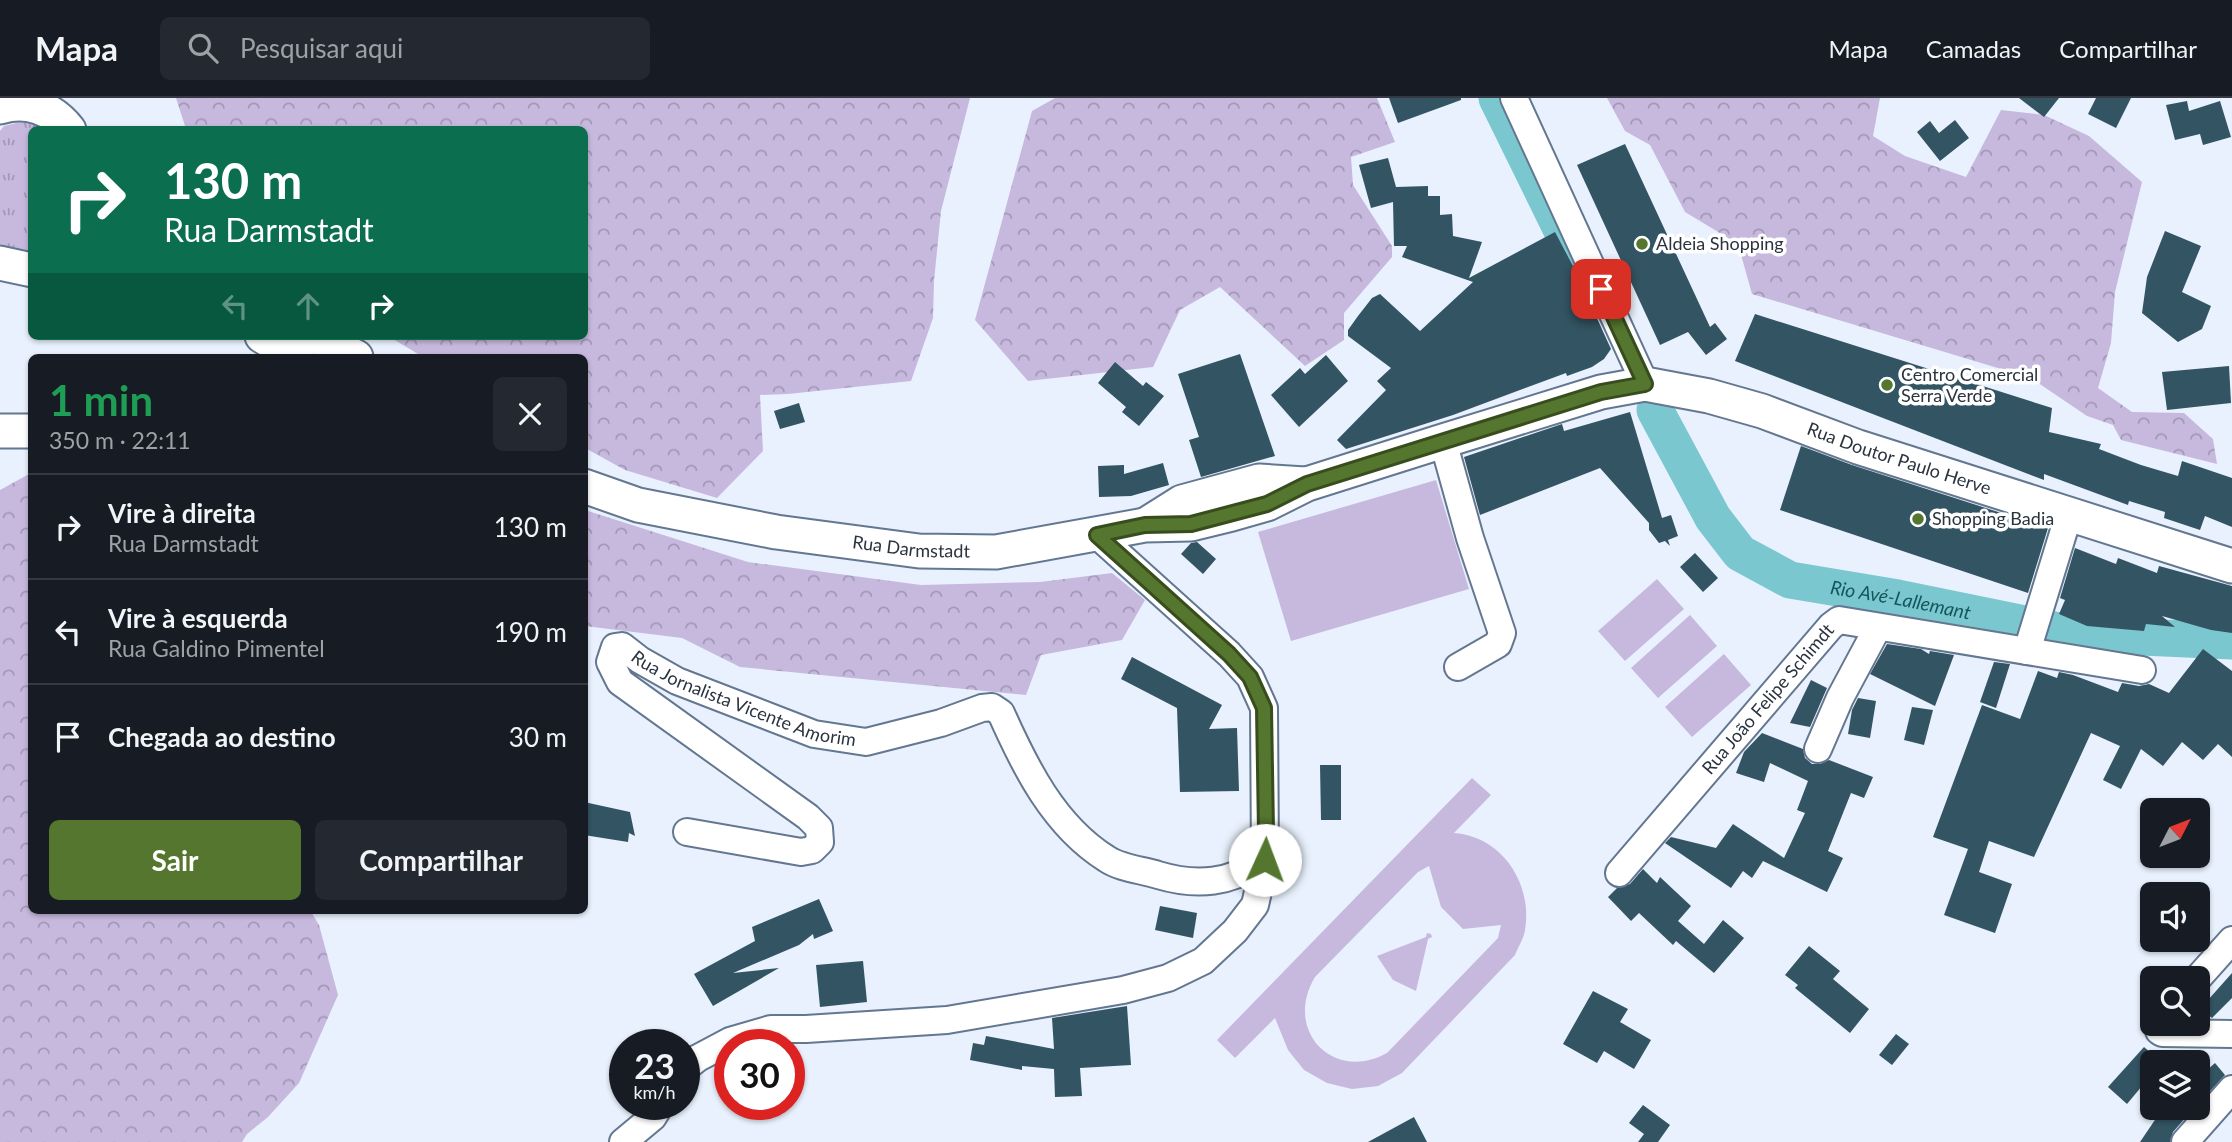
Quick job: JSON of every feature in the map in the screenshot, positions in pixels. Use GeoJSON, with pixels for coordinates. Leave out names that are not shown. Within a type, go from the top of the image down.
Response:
{"type":"FeatureCollection","features":[{"type":"Feature","properties":{"kind":"main road"},"geometry":{"type":"LineString","coordinates":[[0,107],[10,104],[43,107],[60,117],[67,126]]}},
{"type":"Feature","properties":{"kind":"main road"},"geometry":{"type":"LineString","coordinates":[[0,263],[28,269]]}},
{"type":"Feature","properties":{"kind":"main road"},"geometry":{"type":"LineString","coordinates":[[282,340],[344,354]]}},
{"type":"Feature","properties":{"kind":"main road","name":"Rua Darmstadt"},"geometry":{"type":"LineString","coordinates":[[678,511],[763,529],[919,551],[996,552],[1145,525],[1182,502],[1259,481],[1307,484],[1601,392],[1645,384]]}},
{"type":"Feature","properties":{"kind":"main road","name":"Rua Doutor Paulo Herve"},"geometry":{"type":"LineString","coordinates":[[1645,384],[1709,396],[1762,411],[1858,447],[2232,566]]}},
{"type":"Feature","properties":{"kind":"main road"},"geometry":{"type":"LineString","coordinates":[[0,408],[28,408]]}},
{"type":"Feature","properties":{"kind":"main road"},"geometry":{"type":"LineString","coordinates":[[0,431],[28,431]]}},
{"type":"Feature","properties":{"kind":"main road"},"geometry":{"type":"LineString","coordinates":[[588,472],[678,511]]}},
{"type":"Feature","properties":{"kind":"main road"},"geometry":{"type":"LineString","coordinates":[[588,487],[638,505],[678,511]]}},
{"type":"Feature","properties":{"kind":"street"},"geometry":{"type":"LineString","coordinates":[[65,98],[69,126]]}},
{"type":"Feature","properties":{"kind":"street"},"geometry":{"type":"LineString","coordinates":[[1514,98],[1645,384]]}},
{"type":"Feature","properties":{"kind":"street"},"geometry":{"type":"LineString","coordinates":[[1443,441],[1502,633],[1498,644],[1458,667]]}},
{"type":"Feature","properties":{"kind":"street"},"geometry":{"type":"LineString","coordinates":[[2030,645],[2069,514]]}},
{"type":"Feature","properties":{"kind":"street"},"geometry":{"type":"LineString","coordinates":[[700,1057],[730,1041],[771,1029],[947,1020],[1123,990],[1168,978],[1203,961],[1235,932],[1255,905],[1265,860],[1264,708],[1250,677],[1229,654],[1097,535]]}},
{"type":"Feature","properties":{"kind":"street","name":"Rua João Felipe Schimdt"},"geometry":{"type":"LineString","coordinates":[[1619,873],[1839,620],[2030,645],[2142,670]]}},
{"type":"Feature","properties":{"kind":"street"},"geometry":{"type":"LineString","coordinates":[[1818,749],[1840,698],[1878,627]]}},
{"type":"Feature","properties":{"kind":"street","name":"Rua Jornalista Vicente Amorim"},"geometry":{"type":"LineString","coordinates":[[687,832],[801,852],[812,850],[820,842],[819,828],[808,817],[620,681],[610,662],[615,648],[622,646],[640,660],[697,690],[814,734],[866,742],[992,707],[1001,713],[1037,786],[1074,834],[1109,860],[1175,880],[1212,883],[1245,873],[1265,860]]}},
{"type":"Feature","properties":{"kind":"street"},"geometry":{"type":"LineString","coordinates":[[2209,966],[2232,940]]}},
{"type":"Feature","properties":{"kind":"street"},"geometry":{"type":"LineString","coordinates":[[2210,1034],[2232,1034]]}},
{"type":"Feature","properties":{"kind":"street"},"geometry":{"type":"LineString","coordinates":[[2185,1142],[2232,1089]]}},
{"type":"Feature","properties":{"kind":"street"},"geometry":{"type":"LineString","coordinates":[[623,1142],[649,1120]]}},
{"type":"Feature","properties":{"kind":"green space"},"geometry":{"type":"Polygon","coordinates":[[[176,98],[970,98],[941,211],[933,318],[911,381],[760,395],[763,451],[717,498],[625,470],[588,450],[588,354],[418,354],[395,340],[588,340],[588,126],[185,126],[176,98]]]}},
{"type":"Feature","properties":{"kind":"green space"},"geometry":{"type":"Polygon","coordinates":[[[1055,98],[1377,98],[1395,142],[1351,157],[1353,185],[1392,246],[1392,257],[1344,313],[1344,340],[1305,366],[1220,287],[1180,310],[1153,367],[1028,381],[975,320],[1032,111],[1055,98]]]}},
{"type":"Feature","properties":{"kind":"green space"},"geometry":{"type":"Polygon","coordinates":[[[1607,98],[1880,98],[1873,136],[1905,156],[1966,177],[2001,110],[2044,115],[2089,136],[2142,182],[2115,292],[2111,343],[2098,388],[2132,412],[2184,413],[2213,439],[2217,464],[2121,440],[2113,425],[2087,416],[2031,378],[1752,294],[1738,244],[1685,212],[1650,145],[1625,131],[1607,98]]]}},
{"type":"Feature","properties":{"kind":"green space"},"geometry":{"type":"Polygon","coordinates":[[[33,119],[50,126],[28,126],[28,257],[0,253],[0,131],[4,126],[33,119]]]}},
{"type":"Feature","properties":{"kind":"green space"},"geometry":{"type":"Polygon","coordinates":[[[28,475],[28,914],[312,914],[319,925],[338,995],[299,1083],[242,1142],[0,1142],[0,490],[28,475]]]}},
{"type":"Feature","properties":{"kind":"green space"},"geometry":{"type":"Polygon","coordinates":[[[1436,480],[1469,589],[1291,641],[1258,532],[1436,480]]]}},
{"type":"Feature","properties":{"kind":"green space"},"geometry":{"type":"Polygon","coordinates":[[[588,511],[748,562],[921,585],[1040,582],[1112,573],[1145,600],[1122,640],[1041,655],[1026,695],[740,667],[682,638],[588,626],[588,511]]]}},
{"type":"Feature","properties":{"kind":"green space"},"geometry":{"type":"Polygon","coordinates":[[[1657,579],[1684,609],[1625,661],[1598,631],[1657,579]]]}},
{"type":"Feature","properties":{"kind":"green space"},"geometry":{"type":"Polygon","coordinates":[[[1690,615],[1717,646],[1658,698],[1631,668],[1690,615]]]}},
{"type":"Feature","properties":{"kind":"green space"},"geometry":{"type":"Polygon","coordinates":[[[1724,654],[1751,685],[1692,737],[1665,707],[1724,654]]]}},
{"type":"Feature","properties":{"kind":"green space"},"geometry":{"type":"Polygon","coordinates":[[[1472,778],[1491,795],[1454,833],[1471,836],[1486,843],[1511,865],[1524,896],[1525,930],[1515,955],[1402,1073],[1378,1086],[1352,1089],[1327,1083],[1304,1070],[1288,1050],[1275,1018],[1235,1058],[1217,1040],[1472,778]],[[1429,866],[1418,872],[1315,977],[1307,997],[1305,1015],[1309,1032],[1319,1046],[1332,1056],[1348,1061],[1367,1061],[1387,1053],[1498,938],[1501,925],[1463,929],[1441,907],[1429,866]]]}},
{"type":"Feature","properties":{"kind":"green space"},"geometry":{"type":"Polygon","coordinates":[[[1427,933],[1432,937],[1428,939],[1416,991],[1393,980],[1377,956],[1426,937],[1427,933]]]}},
{"type":"Feature","properties":{"kind":"building"},"geometry":{"type":"Polygon","coordinates":[[[1389,98],[1461,98],[1461,100],[1398,123],[1389,98]]]}},
{"type":"Feature","properties":{"kind":"building"},"geometry":{"type":"Polygon","coordinates":[[[2019,98],[2059,98],[2044,117],[2019,98]]]}},
{"type":"Feature","properties":{"kind":"building"},"geometry":{"type":"Polygon","coordinates":[[[2096,98],[2131,98],[2116,128],[2088,114],[2096,98]]]}},
{"type":"Feature","properties":{"kind":"building"},"geometry":{"type":"Polygon","coordinates":[[[2187,101],[2189,111],[2220,101],[2231,137],[2203,145],[2200,134],[2175,140],[2166,105],[2187,101]]]}},
{"type":"Feature","properties":{"kind":"building"},"geometry":{"type":"Polygon","coordinates":[[[1955,120],[1969,138],[1940,161],[1917,132],[1930,121],[1939,133],[1955,120]]]}},
{"type":"Feature","properties":{"kind":"building","name":"Aldeia Shopping"},"geometry":{"type":"Polygon","coordinates":[[[1625,144],[1710,327],[1715,323],[1727,339],[1706,355],[1688,332],[1660,345],[1577,165],[1625,144]]]}},
{"type":"Feature","properties":{"kind":"building"},"geometry":{"type":"Polygon","coordinates":[[[1388,158],[1396,187],[1428,186],[1428,196],[1440,196],[1440,215],[1452,214],[1453,236],[1482,242],[1469,278],[1555,232],[1611,349],[1604,359],[1592,367],[1567,376],[1566,373],[1453,415],[1346,449],[1337,440],[1386,390],[1377,381],[1391,368],[1348,336],[1348,330],[1358,316],[1372,298],[1380,294],[1420,331],[1473,282],[1402,257],[1407,246],[1394,246],[1393,202],[1371,208],[1359,165],[1388,158]]]}},
{"type":"Feature","properties":{"kind":"building"},"geometry":{"type":"Polygon","coordinates":[[[2165,231],[2201,246],[2182,292],[2211,306],[2202,329],[2178,342],[2142,313],[2147,277],[2165,231]]]}},
{"type":"Feature","properties":{"kind":"building","name":"Centro Comercial Serra Verde"},"geometry":{"type":"Polygon","coordinates":[[[1755,314],[2052,408],[2049,432],[2101,444],[2099,449],[2141,465],[2178,476],[2182,461],[2232,478],[2232,527],[2205,516],[2200,530],[2164,518],[2165,512],[2129,501],[2128,505],[2044,474],[2044,480],[1735,361],[1755,314]]]}},
{"type":"Feature","properties":{"kind":"building"},"geometry":{"type":"Polygon","coordinates":[[[1240,354],[1275,456],[1201,477],[1189,440],[1199,437],[1178,374],[1240,354]]]}},
{"type":"Feature","properties":{"kind":"building"},"geometry":{"type":"Polygon","coordinates":[[[1326,355],[1348,381],[1299,427],[1271,395],[1300,368],[1305,374],[1326,355]]]}},
{"type":"Feature","properties":{"kind":"building"},"geometry":{"type":"Polygon","coordinates":[[[1115,362],[1143,386],[1146,382],[1164,396],[1139,426],[1122,412],[1126,407],[1098,383],[1115,362]]]}},
{"type":"Feature","properties":{"kind":"building"},"geometry":{"type":"Polygon","coordinates":[[[2229,366],[2231,403],[2167,410],[2162,372],[2229,366]]]}},
{"type":"Feature","properties":{"kind":"building"},"geometry":{"type":"Polygon","coordinates":[[[799,403],[805,422],[780,429],[774,411],[799,403]]]}},
{"type":"Feature","properties":{"kind":"building"},"geometry":{"type":"Polygon","coordinates":[[[1630,412],[1662,518],[1671,515],[1678,536],[1668,540],[1670,546],[1665,541],[1659,543],[1649,530],[1649,523],[1600,468],[1480,515],[1464,457],[1562,424],[1564,431],[1630,412]]]}},
{"type":"Feature","properties":{"kind":"building","name":"Shopping Badia"},"geometry":{"type":"Polygon","coordinates":[[[1801,446],[2048,528],[2028,593],[1780,510],[1801,446]]]}},
{"type":"Feature","properties":{"kind":"building"},"geometry":{"type":"Polygon","coordinates":[[[1163,463],[1169,485],[1131,496],[1099,497],[1098,466],[1124,465],[1124,474],[1163,463]]]}},
{"type":"Feature","properties":{"kind":"building"},"geometry":{"type":"Polygon","coordinates":[[[1197,542],[1216,559],[1203,574],[1181,554],[1191,543],[1197,542]]]}},
{"type":"Feature","properties":{"kind":"building"},"geometry":{"type":"Polygon","coordinates":[[[2075,548],[2116,564],[2118,558],[2157,573],[2159,566],[2232,586],[2232,633],[2162,616],[2175,627],[2146,624],[2144,631],[2087,626],[2059,614],[2065,600],[2060,598],[2075,548]]]}},
{"type":"Feature","properties":{"kind":"building"},"geometry":{"type":"Polygon","coordinates":[[[1695,553],[1718,578],[1703,592],[1680,567],[1695,553]]]}},
{"type":"Feature","properties":{"kind":"building"},"geometry":{"type":"Polygon","coordinates":[[[1887,644],[1921,649],[1929,654],[1930,651],[1954,655],[1935,706],[1870,674],[1887,644]]]}},
{"type":"Feature","properties":{"kind":"building"},"geometry":{"type":"Polygon","coordinates":[[[2203,649],[2232,671],[2232,757],[2218,744],[2203,760],[2182,742],[2163,766],[2141,749],[2121,789],[2103,780],[2120,746],[2091,733],[2034,857],[1989,841],[1979,872],[2012,884],[1995,933],[1944,915],[1968,849],[1933,837],[1982,705],[2020,719],[2038,671],[2057,678],[2059,672],[2073,675],[2118,692],[2122,683],[2139,686],[2149,684],[2169,693],[2203,649]]]}},
{"type":"Feature","properties":{"kind":"building"},"geometry":{"type":"Polygon","coordinates":[[[1132,657],[1222,705],[1209,729],[1237,728],[1239,791],[1180,792],[1177,708],[1121,679],[1132,657]]]}},
{"type":"Feature","properties":{"kind":"building"},"geometry":{"type":"Polygon","coordinates":[[[1994,662],[2010,664],[1996,708],[1980,702],[1994,662]]]}},
{"type":"Feature","properties":{"kind":"building"},"geometry":{"type":"Polygon","coordinates":[[[1811,680],[1827,688],[1810,727],[1790,723],[1811,680]]]}},
{"type":"Feature","properties":{"kind":"building"},"geometry":{"type":"Polygon","coordinates":[[[1858,698],[1876,701],[1870,738],[1848,734],[1852,710],[1858,698]]]}},
{"type":"Feature","properties":{"kind":"building"},"geometry":{"type":"Polygon","coordinates":[[[1912,707],[1933,710],[1924,745],[1904,740],[1912,707]]]}},
{"type":"Feature","properties":{"kind":"building"},"geometry":{"type":"Polygon","coordinates":[[[1762,733],[1803,749],[1805,758],[1812,764],[1829,760],[1873,777],[1864,798],[1851,793],[1845,808],[1828,851],[1843,858],[1827,892],[1763,861],[1752,878],[1743,871],[1731,888],[1665,843],[1671,837],[1716,848],[1733,824],[1784,858],[1805,813],[1797,810],[1808,781],[1770,763],[1764,782],[1736,773],[1744,752],[1762,733]]]}},
{"type":"Feature","properties":{"kind":"building"},"geometry":{"type":"Polygon","coordinates":[[[1320,765],[1341,765],[1341,820],[1321,820],[1320,765]]]}},
{"type":"Feature","properties":{"kind":"building"},"geometry":{"type":"Polygon","coordinates":[[[588,803],[630,812],[635,836],[629,833],[628,842],[588,836],[588,803]]]}},
{"type":"Feature","properties":{"kind":"building"},"geometry":{"type":"Polygon","coordinates":[[[1643,869],[1657,883],[1660,877],[1691,906],[1678,921],[1704,944],[1723,920],[1744,938],[1714,973],[1676,941],[1673,945],[1639,913],[1631,921],[1608,897],[1617,888],[1630,884],[1643,869]]]}},
{"type":"Feature","properties":{"kind":"building"},"geometry":{"type":"Polygon","coordinates":[[[819,899],[833,931],[814,939],[813,934],[799,945],[733,973],[779,968],[713,1006],[694,974],[755,941],[752,927],[819,899]]]}},
{"type":"Feature","properties":{"kind":"building"},"geometry":{"type":"Polygon","coordinates":[[[1160,906],[1197,913],[1193,938],[1155,930],[1160,906]]]}},
{"type":"Feature","properties":{"kind":"building"},"geometry":{"type":"Polygon","coordinates":[[[1809,946],[1840,971],[1833,979],[1869,1009],[1850,1033],[1795,988],[1798,985],[1785,975],[1809,946]]]}},
{"type":"Feature","properties":{"kind":"building"},"geometry":{"type":"Polygon","coordinates":[[[863,961],[867,1002],[820,1007],[816,965],[863,961]]]}},
{"type":"Feature","properties":{"kind":"building"},"geometry":{"type":"Polygon","coordinates":[[[2232,973],[2232,998],[2212,1018],[2210,998],[2232,973]]]}},
{"type":"Feature","properties":{"kind":"building"},"geometry":{"type":"Polygon","coordinates":[[[1593,991],[1628,1009],[1620,1022],[1651,1040],[1634,1069],[1604,1051],[1597,1063],[1563,1044],[1593,991]]]}},
{"type":"Feature","properties":{"kind":"building"},"geometry":{"type":"Polygon","coordinates":[[[1127,1006],[1131,1065],[1080,1068],[1082,1096],[1055,1097],[1054,1069],[1022,1066],[1022,1070],[970,1060],[973,1043],[984,1045],[986,1036],[1054,1049],[1052,1018],[1127,1006]]]}},
{"type":"Feature","properties":{"kind":"building"},"geometry":{"type":"Polygon","coordinates":[[[1896,1034],[1909,1044],[1892,1065],[1879,1055],[1896,1034]]]}},
{"type":"Feature","properties":{"kind":"building"},"geometry":{"type":"Polygon","coordinates":[[[2140,1051],[2140,1088],[2127,1104],[2108,1087],[2140,1051]]]}},
{"type":"Feature","properties":{"kind":"building"},"geometry":{"type":"Polygon","coordinates":[[[2215,1063],[2225,1075],[2210,1091],[2210,1067],[2215,1063]]]}},
{"type":"Feature","properties":{"kind":"building"},"geometry":{"type":"Polygon","coordinates":[[[1643,1105],[1670,1125],[1658,1142],[1638,1142],[1644,1134],[1629,1123],[1643,1105]]]}},
{"type":"Feature","properties":{"kind":"building"},"geometry":{"type":"Polygon","coordinates":[[[1414,1117],[1427,1142],[1368,1142],[1414,1117]]]}},
{"type":"Feature","properties":{"kind":"building"},"geometry":{"type":"Polygon","coordinates":[[[2155,1120],[2184,1120],[2173,1132],[2170,1142],[2140,1142],[2155,1120]]]}},
{"type":"Feature","properties":{"kind":"waterway","name":"Rio Avé‐Lallemant"},"geometry":{"type":"LineString","coordinates":[[1497,98],[1575,257]]}},
{"type":"Feature","properties":{"kind":"waterway","name":"Rio Avé‐Lallemant"},"geometry":{"type":"LineString","coordinates":[[1655,410],[1713,518],[1740,553],[1790,580],[1898,598],[2074,634],[2232,641]]}},
{"type":"Feature","properties":{"kind":"place","name":"Aldeia Shopping"},"geometry":{"type":"Point","coordinates":[1642,244]}},
{"type":"Feature","properties":{"kind":"place","name":"Centro Comercial Serra Verde"},"geometry":{"type":"Point","coordinates":[1887,385]}},
{"type":"Feature","properties":{"kind":"place","name":"Shopping Badia"},"geometry":{"type":"Point","coordinates":[1918,519]}},
{"type":"Feature","properties":{"kind":"route"},"geometry":{"type":"LineString","coordinates":[[1265,860],[1264,708],[1250,677],[1229,654],[1097,535],[1145,525],[1191,524],[1267,504],[1307,484],[1601,392],[1645,384],[1601,289]]}}]}
